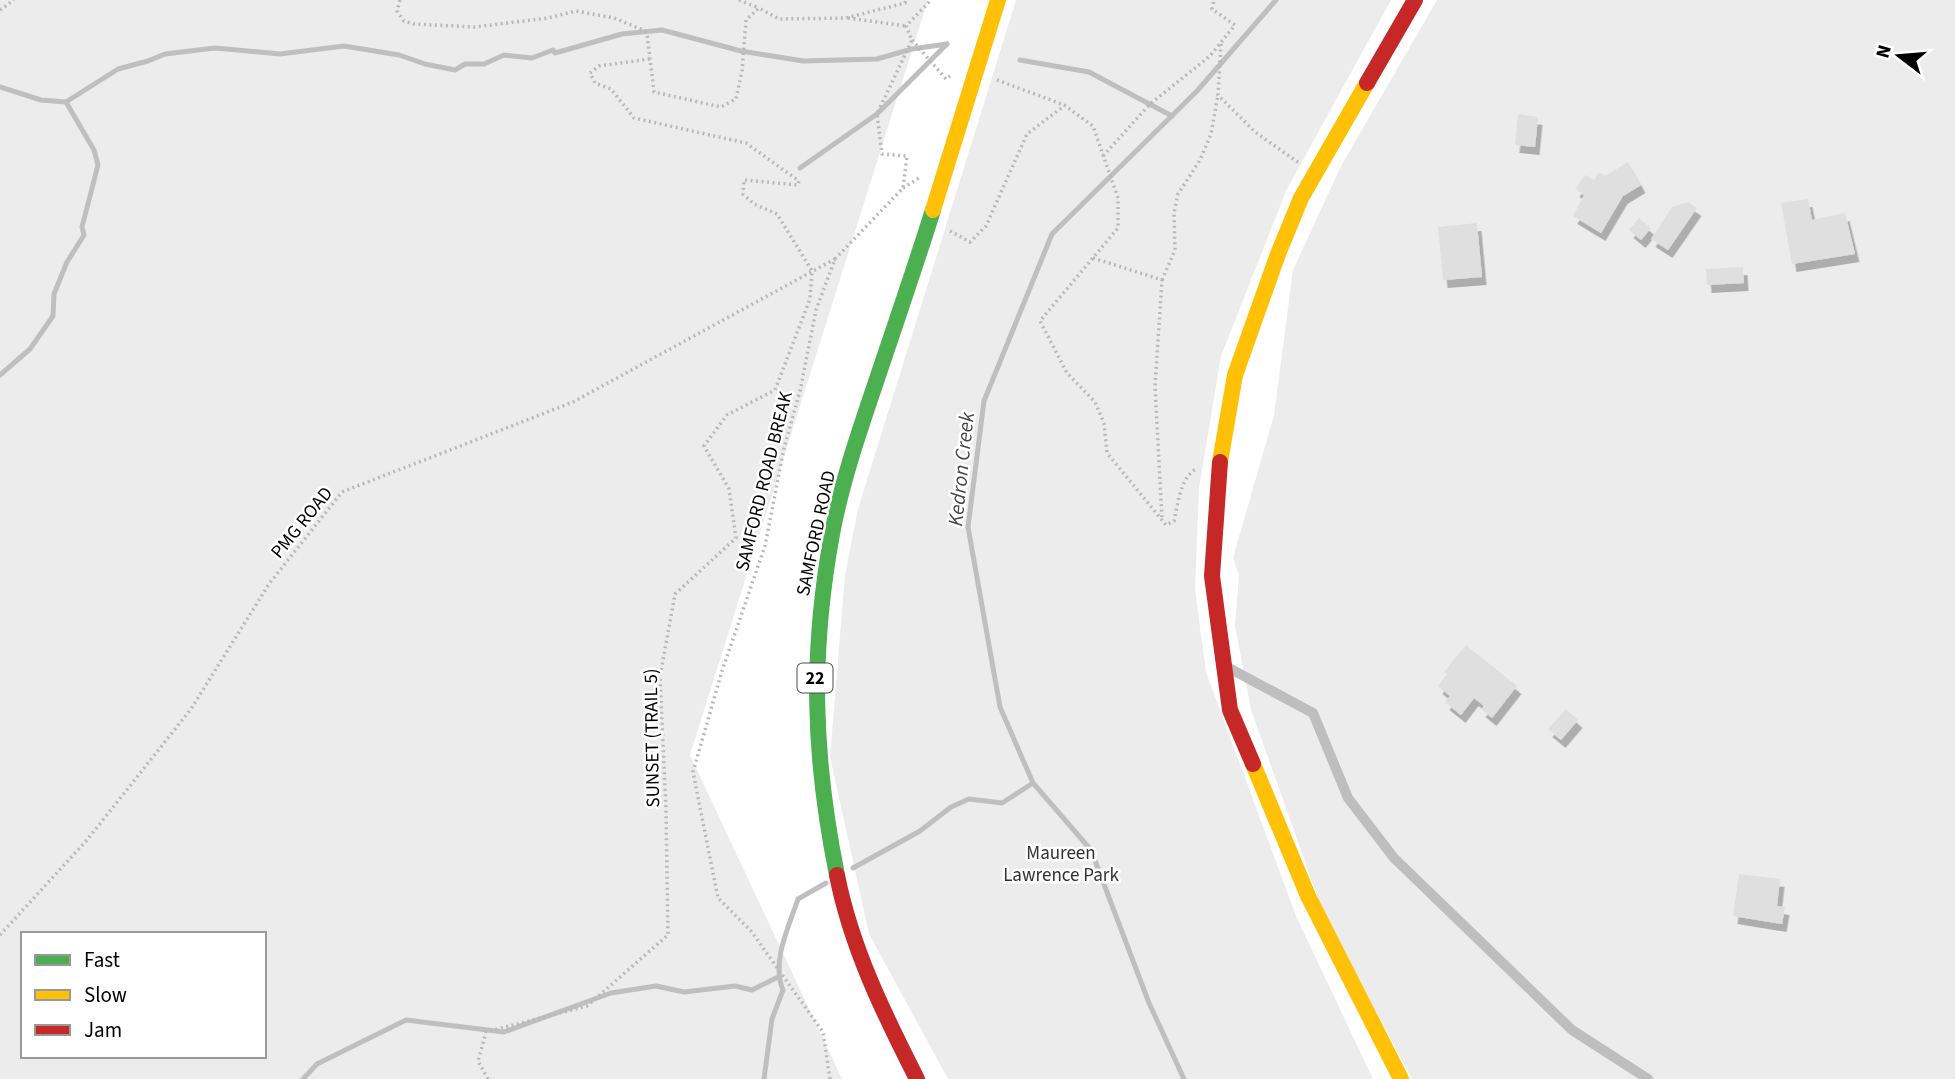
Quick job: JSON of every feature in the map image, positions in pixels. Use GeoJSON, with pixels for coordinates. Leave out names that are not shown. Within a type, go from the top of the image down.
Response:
{"type":"FeatureCollection","features":[{"type":"Feature","properties":{"kind":"street","name":"SAMFORD ROAD"},"geometry":{"type":"LineString","coordinates":[[917,1079],[878,1002],[854,941],[839,891],[821,799],[817,757],[817,645],[824,576],[844,486],[998,0]]}},
{"type":"Feature","properties":{"kind":"street"},"geometry":{"type":"LineString","coordinates":[[1401,1079],[1308,896],[1230,710],[1212,576],[1220,459],[1235,375],[1301,198],[1415,0]]}},
{"type":"Feature","properties":{"kind":"lane"},"geometry":{"type":"LineString","coordinates":[[1223,666],[1313,713],[1348,798],[1394,858],[1572,1030],[1648,1079]]}},
{"type":"Feature","properties":{"kind":"path"},"geometry":{"type":"LineString","coordinates":[[0,10],[14,0]]}},
{"type":"Feature","properties":{"kind":"path"},"geometry":{"type":"LineString","coordinates":[[400,0],[397,11],[404,21],[414,24],[475,27],[548,18],[576,11],[614,18],[647,34],[654,92],[721,107],[736,99],[742,71],[746,20],[759,8]]}},
{"type":"Feature","properties":{"kind":"path"},"geometry":{"type":"LineString","coordinates":[[739,0],[779,19],[846,18],[906,26]]}},
{"type":"Feature","properties":{"kind":"path"},"geometry":{"type":"LineString","coordinates":[[846,18],[905,3],[906,0]]}},
{"type":"Feature","properties":{"kind":"path"},"geometry":{"type":"LineString","coordinates":[[906,26],[931,0]]}},
{"type":"Feature","properties":{"kind":"path"},"geometry":{"type":"LineString","coordinates":[[1103,156],[1150,104],[1209,55],[1235,25],[1212,9],[1214,0]]}},
{"type":"Feature","properties":{"kind":"path"},"geometry":{"type":"LineString","coordinates":[[906,26],[912,40],[946,79]]}},
{"type":"Feature","properties":{"kind":"path","name":"SAMFORD ROAD BREAK"},"geometry":{"type":"LineString","coordinates":[[830,1079],[823,1032],[751,931],[718,898],[693,772],[722,671],[765,546],[784,448],[800,391],[816,310],[835,259],[903,188],[907,156],[882,154],[877,114],[912,40]]}},
{"type":"Feature","properties":{"kind":"path"},"geometry":{"type":"LineString","coordinates":[[1162,521],[1155,386],[1162,280],[1175,250],[1174,213],[1178,194],[1200,160],[1211,134],[1218,95],[1221,42]]}},
{"type":"Feature","properties":{"kind":"path"},"geometry":{"type":"LineString","coordinates":[[650,59],[599,66],[590,73],[594,83],[611,89],[634,118],[746,144],[799,181],[798,185],[744,180],[743,194],[754,204],[777,214],[812,271]]}},
{"type":"Feature","properties":{"kind":"path"},"geometry":{"type":"LineString","coordinates":[[995,79],[1064,105],[1093,126],[1118,198],[1118,229],[1040,321],[1067,373],[1095,402],[1104,423],[1107,453],[1166,525],[1174,521],[1183,485],[1192,471],[1220,459]]}},
{"type":"Feature","properties":{"kind":"path"},"geometry":{"type":"LineString","coordinates":[[1218,95],[1255,132],[1315,174]]}},
{"type":"Feature","properties":{"kind":"path"},"geometry":{"type":"LineString","coordinates":[[930,220],[970,242],[986,226],[1027,134],[1064,105]]}},
{"type":"Feature","properties":{"kind":"path"},"geometry":{"type":"LineString","coordinates":[[1093,258],[1162,280]]}},
{"type":"Feature","properties":{"kind":"path","name":"PMG ROAD"},"geometry":{"type":"LineString","coordinates":[[0,935],[87,840],[191,709],[269,584],[342,492],[573,401],[835,259]]}},
{"type":"Feature","properties":{"kind":"path","name":"SUNSET (TRAIL 5)"},"geometry":{"type":"LineString","coordinates":[[488,1079],[478,1061],[486,1032],[587,1006],[668,935],[660,677],[676,594],[736,538],[729,489],[704,446],[727,415],[775,390],[810,299],[812,271]]}},
{"type":"Feature","properties":{"kind":"green space"},"geometry":{"type":"Polygon","coordinates":[[[0,0],[928,0],[690,755],[842,1079],[0,1079],[0,0]]]}},
{"type":"Feature","properties":{"kind":"green space","name":"Maureen Lawrence Park"},"geometry":{"type":"Polygon","coordinates":[[[1016,0],[1391,0],[1287,189],[1221,356],[1199,488],[1195,589],[1206,672],[1296,916],[1373,1079],[948,1079],[869,934],[830,757],[845,575],[858,509],[1016,0]]]}},
{"type":"Feature","properties":{"kind":"green space"},"geometry":{"type":"Polygon","coordinates":[[[1437,0],[1955,0],[1955,1079],[1412,1079],[1324,915],[1251,710],[1235,626],[1239,575],[1233,558],[1274,415],[1293,270],[1341,166],[1437,0]]]}},
{"type":"Feature","properties":{"kind":"building"},"geometry":{"type":"Polygon","coordinates":[[[1518,114],[1538,117],[1535,147],[1515,145],[1518,114]]]}},
{"type":"Feature","properties":{"kind":"building"},"geometry":{"type":"Polygon","coordinates":[[[1628,162],[1641,185],[1623,196],[1601,233],[1573,216],[1584,195],[1575,189],[1585,175],[1594,180],[1599,172],[1605,176],[1628,162]]]}},
{"type":"Feature","properties":{"kind":"building"},"geometry":{"type":"Polygon","coordinates":[[[1808,199],[1812,220],[1845,213],[1855,254],[1792,264],[1781,203],[1808,199]]]}},
{"type":"Feature","properties":{"kind":"building"},"geometry":{"type":"Polygon","coordinates":[[[1688,202],[1697,208],[1668,250],[1651,239],[1672,207],[1688,202]]]}},
{"type":"Feature","properties":{"kind":"building"},"geometry":{"type":"Polygon","coordinates":[[[1639,218],[1651,228],[1641,240],[1629,230],[1639,218]]]}},
{"type":"Feature","properties":{"kind":"building"},"geometry":{"type":"Polygon","coordinates":[[[1477,223],[1482,277],[1443,280],[1438,227],[1477,223]]]}},
{"type":"Feature","properties":{"kind":"building"},"geometry":{"type":"Polygon","coordinates":[[[1743,267],[1744,283],[1707,285],[1706,269],[1743,267]]]}},
{"type":"Feature","properties":{"kind":"building"},"geometry":{"type":"Polygon","coordinates":[[[1466,645],[1517,686],[1492,718],[1481,709],[1484,706],[1474,698],[1461,715],[1445,702],[1450,696],[1438,686],[1447,674],[1444,672],[1466,645]]]}},
{"type":"Feature","properties":{"kind":"building"},"geometry":{"type":"Polygon","coordinates":[[[1566,709],[1578,720],[1561,740],[1548,729],[1566,709]]]}},
{"type":"Feature","properties":{"kind":"building"},"geometry":{"type":"Polygon","coordinates":[[[1739,874],[1780,879],[1777,906],[1785,907],[1782,924],[1733,916],[1739,874]]]}},
{"type":"Feature","properties":{"kind":"waterway","name":"Kedron Creek"},"geometry":{"type":"LineString","coordinates":[[1184,1079],[1149,1003],[1091,850],[1033,783],[1000,707],[968,527],[984,401],[1052,234],[1197,91],[1276,0]]}},
{"type":"Feature","properties":{"kind":"waterway"},"geometry":{"type":"LineString","coordinates":[[0,87],[41,100],[66,102],[118,69],[165,54],[215,48],[280,54],[344,46],[399,55],[455,70],[465,64],[484,64],[504,55],[532,58],[553,50],[555,53],[622,34],[662,30],[741,51],[803,61],[877,59],[912,49],[947,44]]}},
{"type":"Feature","properties":{"kind":"waterway"},"geometry":{"type":"LineString","coordinates":[[800,168],[877,114],[947,44]]}},
{"type":"Feature","properties":{"kind":"waterway"},"geometry":{"type":"LineString","coordinates":[[1020,60],[1089,72],[1172,116]]}},
{"type":"Feature","properties":{"kind":"waterway"},"geometry":{"type":"LineString","coordinates":[[0,375],[30,349],[53,316],[54,294],[67,262],[84,235],[82,227],[98,165],[94,150],[66,102]]}},
{"type":"Feature","properties":{"kind":"waterway"},"geometry":{"type":"LineString","coordinates":[[853,868],[920,831],[951,807],[969,799],[1002,803],[1033,783]]}},
{"type":"Feature","properties":{"kind":"waterway"},"geometry":{"type":"LineString","coordinates":[[764,1079],[772,1019],[783,990],[779,968],[786,932],[798,899],[826,883]]}},
{"type":"Feature","properties":{"kind":"waterway"},"geometry":{"type":"LineString","coordinates":[[303,1079],[317,1064],[406,1020],[504,1032],[611,993],[656,986],[684,992],[735,986],[752,990],[778,977]]}},
{"type":"Feature","properties":{"kind":"traffic: fast"},"geometry":{"type":"LineString","coordinates":[[837,875],[823,788],[817,705],[820,621],[825,578],[832,534],[848,468],[933,210]]}},
{"type":"Feature","properties":{"kind":"traffic: slow"},"geometry":{"type":"LineString","coordinates":[[933,210],[998,0]]}},
{"type":"Feature","properties":{"kind":"traffic: slow"},"geometry":{"type":"LineString","coordinates":[[1220,462],[1235,375],[1278,254],[1301,198],[1367,83]]}},
{"type":"Feature","properties":{"kind":"traffic: slow"},"geometry":{"type":"LineString","coordinates":[[1253,764],[1308,896],[1401,1079]]}},
{"type":"Feature","properties":{"kind":"traffic: jam"},"geometry":{"type":"LineString","coordinates":[[1367,83],[1415,0]]}},
{"type":"Feature","properties":{"kind":"traffic: jam"},"geometry":{"type":"LineString","coordinates":[[1220,462],[1212,576],[1230,710],[1253,764]]}},
{"type":"Feature","properties":{"kind":"traffic: jam"},"geometry":{"type":"LineString","coordinates":[[837,875],[860,954],[917,1079]]}}]}
